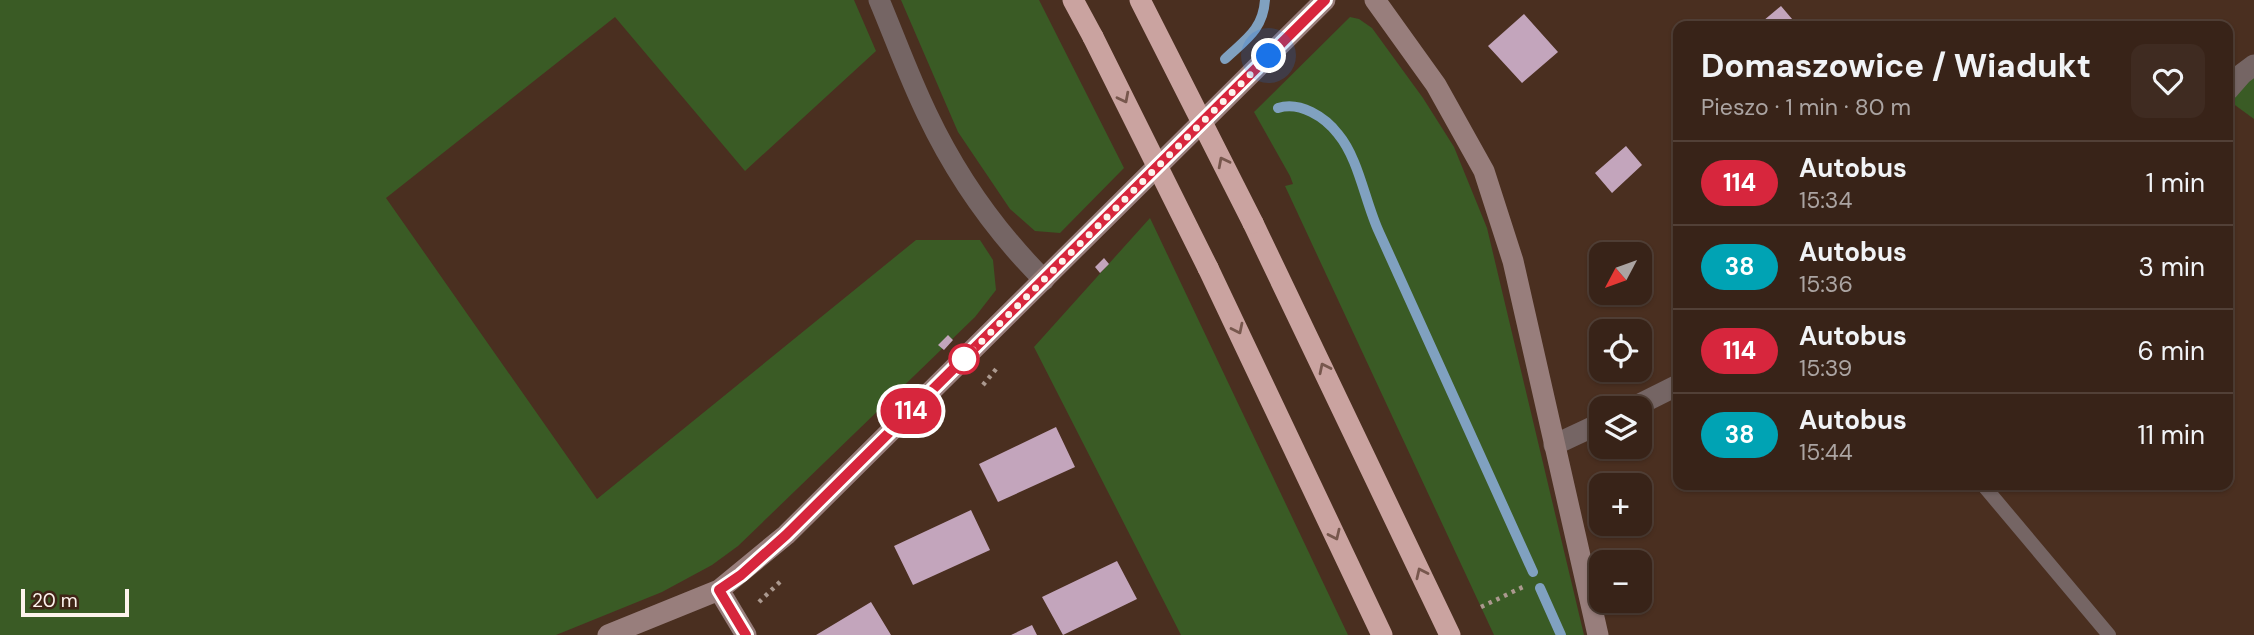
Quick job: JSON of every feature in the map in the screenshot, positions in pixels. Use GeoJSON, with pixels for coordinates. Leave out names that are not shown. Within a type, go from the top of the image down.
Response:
{"type":"FeatureCollection","features":[{"type":"Feature","properties":{"kind":"highway"},"geometry":{"type":"LineString","coordinates":[[1073,0],[1208,268],[1382,635]]}},
{"type":"Feature","properties":{"kind":"highway"},"geometry":{"type":"LineString","coordinates":[[1140,0],[1253,223],[1450,635]]}},
{"type":"Feature","properties":{"kind":"street"},"geometry":{"type":"LineString","coordinates":[[879,0],[927,114],[956,167],[1008,242],[1044,280]]}},
{"type":"Feature","properties":{"kind":"street"},"geometry":{"type":"LineString","coordinates":[[608,635],[719,590],[741,575],[786,535],[1325,0]]}},
{"type":"Feature","properties":{"kind":"street"},"geometry":{"type":"LineString","coordinates":[[1375,0],[1436,85],[1483,171],[1513,261],[1598,635]]}},
{"type":"Feature","properties":{"kind":"street"},"geometry":{"type":"LineString","coordinates":[[2233,84],[2254,65]]}},
{"type":"Feature","properties":{"kind":"street"},"geometry":{"type":"LineString","coordinates":[[1652,398],[1673,388]]}},
{"type":"Feature","properties":{"kind":"street"},"geometry":{"type":"LineString","coordinates":[[1554,445],[1589,429]]}},
{"type":"Feature","properties":{"kind":"street"},"geometry":{"type":"LineString","coordinates":[[719,590],[746,635]]}},
{"type":"Feature","properties":{"kind":"lane"},"geometry":{"type":"LineString","coordinates":[[1987,490],[2109,635]]}},
{"type":"Feature","properties":{"kind":"path"},"geometry":{"type":"LineString","coordinates":[[1481,607],[1527,585]]}},
{"type":"Feature","properties":{"kind":"green space"},"geometry":{"type":"Polygon","coordinates":[[[0,0],[854,0],[876,51],[745,171],[615,17],[386,198],[597,499],[916,240],[980,240],[993,260],[996,290],[975,317],[738,546],[712,565],[662,592],[556,635],[0,635],[0,0]]]}},
{"type":"Feature","properties":{"kind":"green space"},"geometry":{"type":"Polygon","coordinates":[[[901,0],[1039,0],[1124,168],[1060,233],[1035,231],[1010,209],[958,132],[901,0]]]}},
{"type":"Feature","properties":{"kind":"green space"},"geometry":{"type":"Polygon","coordinates":[[[1350,17],[1359,19],[1372,28],[1423,98],[1454,147],[1487,228],[1584,635],[1494,635],[1285,186],[1293,184],[1290,176],[1254,112],[1350,17]]]}},
{"type":"Feature","properties":{"kind":"green space"},"geometry":{"type":"Polygon","coordinates":[[[2254,65],[2254,119],[2233,104],[2233,93],[2254,65]]]}},
{"type":"Feature","properties":{"kind":"green space"},"geometry":{"type":"Polygon","coordinates":[[[1150,218],[1348,635],[1181,635],[1034,347],[1150,218]]]}},
{"type":"Feature","properties":{"kind":"building"},"geometry":{"type":"Polygon","coordinates":[[[1781,6],[1794,21],[1763,21],[1781,6]]]}},
{"type":"Feature","properties":{"kind":"building"},"geometry":{"type":"Polygon","coordinates":[[[1524,14],[1558,52],[1522,83],[1488,46],[1524,14]]]}},
{"type":"Feature","properties":{"kind":"building"},"geometry":{"type":"Polygon","coordinates":[[[1626,146],[1642,165],[1612,193],[1595,173],[1626,146]]]}},
{"type":"Feature","properties":{"kind":"building"},"geometry":{"type":"Polygon","coordinates":[[[1104,258],[1109,264],[1100,273],[1095,267],[1104,258]]]}},
{"type":"Feature","properties":{"kind":"building"},"geometry":{"type":"Polygon","coordinates":[[[948,335],[953,340],[944,350],[938,345],[948,335]]]}},
{"type":"Feature","properties":{"kind":"building"},"geometry":{"type":"Polygon","coordinates":[[[1056,427],[1075,467],[998,502],[979,464],[1056,427]]]}},
{"type":"Feature","properties":{"kind":"building"},"geometry":{"type":"Polygon","coordinates":[[[971,510],[990,550],[913,585],[894,546],[971,510]]]}},
{"type":"Feature","properties":{"kind":"building"},"geometry":{"type":"Polygon","coordinates":[[[1117,561],[1137,599],[1063,635],[1042,597],[1117,561]]]}},
{"type":"Feature","properties":{"kind":"building"},"geometry":{"type":"Polygon","coordinates":[[[871,602],[891,635],[816,635],[871,602]]]}},
{"type":"Feature","properties":{"kind":"building"},"geometry":{"type":"Polygon","coordinates":[[[1032,625],[1037,635],[1011,635],[1032,625]]]}},
{"type":"Feature","properties":{"kind":"waterway"},"geometry":{"type":"LineString","coordinates":[[1225,59],[1257,27],[1265,0]]}},
{"type":"Feature","properties":{"kind":"waterway"},"geometry":{"type":"LineString","coordinates":[[1278,108],[1295,107],[1319,116],[1345,144],[1357,168],[1379,232],[1533,572]]}},
{"type":"Feature","properties":{"kind":"waterway"},"geometry":{"type":"LineString","coordinates":[[1540,588],[1561,635]]}},
{"type":"Feature","properties":{"kind":"bus line","name":"114"},"geometry":{"type":"LineString","coordinates":[[746,635],[719,590],[741,575],[786,535],[1325,0]]}},
{"type":"Feature","properties":{"kind":"route"},"geometry":{"type":"LineString","coordinates":[[964,359],[1269,56]]}}]}
